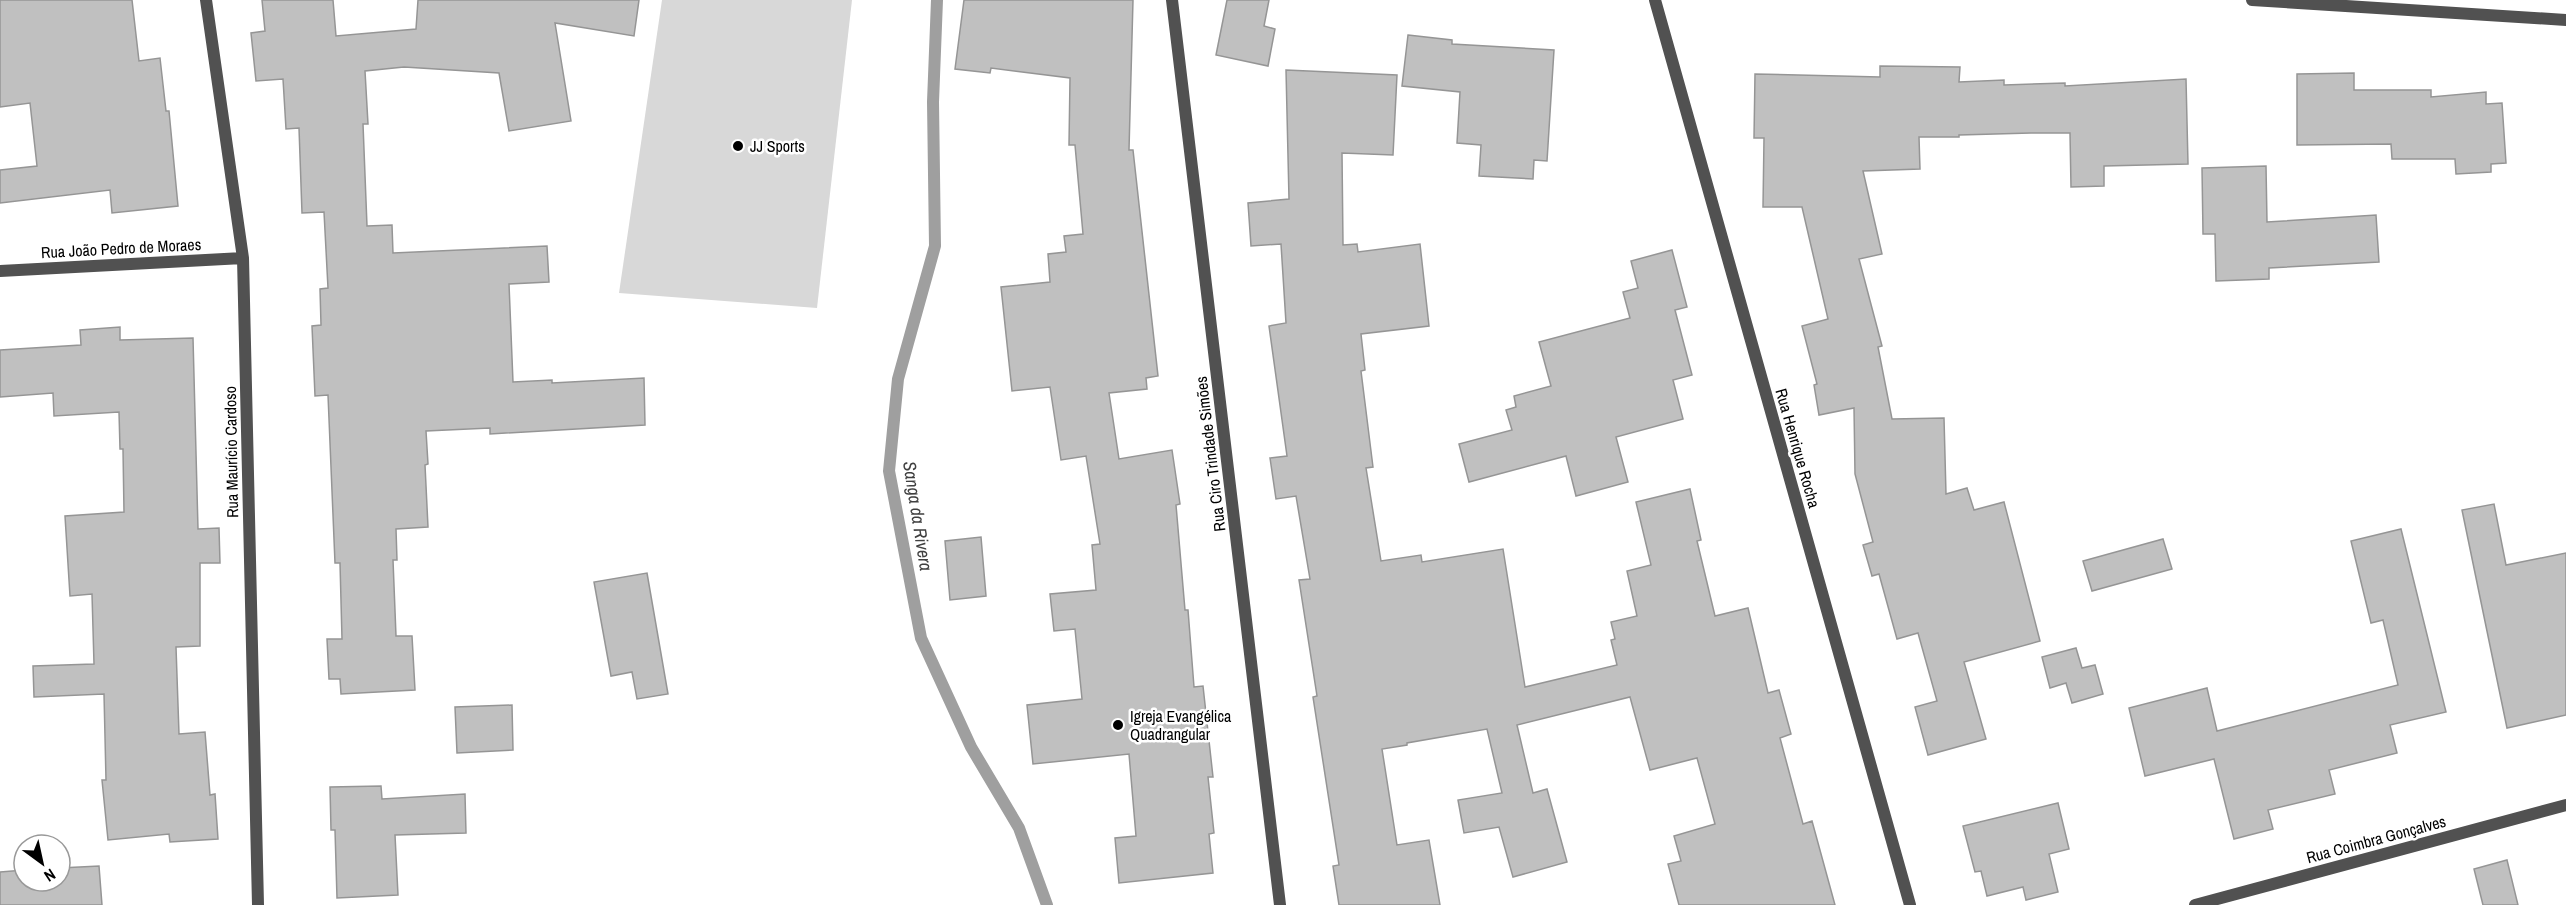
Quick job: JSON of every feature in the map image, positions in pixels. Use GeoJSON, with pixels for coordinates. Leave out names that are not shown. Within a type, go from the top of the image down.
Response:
{"type":"FeatureCollection","features":[{"type":"Feature","properties":{"kind":"street","name":"Rua Maurício Cardoso"},"geometry":{"type":"LineString","coordinates":[[206,0],[243,258],[258,905]]}},
{"type":"Feature","properties":{"kind":"street","name":"Rua Ciro Trindade Simões"},"geometry":{"type":"LineString","coordinates":[[1172,0],[1280,905]]}},
{"type":"Feature","properties":{"kind":"street","name":"Rua Henrique Rocha"},"geometry":{"type":"LineString","coordinates":[[1655,0],[1910,905]]}},
{"type":"Feature","properties":{"kind":"street"},"geometry":{"type":"LineString","coordinates":[[2252,0],[2566,20]]}},
{"type":"Feature","properties":{"kind":"street","name":"Rua João Pedro de Moraes"},"geometry":{"type":"LineString","coordinates":[[0,270],[243,258]]}},
{"type":"Feature","properties":{"kind":"street","name":"Rua Coimbra Gonçalves"},"geometry":{"type":"LineString","coordinates":[[2195,905],[2566,805]]}},
{"type":"Feature","properties":{"kind":"shaded area","name":"JJ Sports"},"geometry":{"type":"Polygon","coordinates":[[[662,0],[852,0],[817,308],[619,293],[662,0]]]}},
{"type":"Feature","properties":{"kind":"building"},"geometry":{"type":"Polygon","coordinates":[[[0,0],[132,0],[139,61],[160,58],[166,111],[169,111],[178,206],[112,213],[110,190],[0,203],[0,170],[37,166],[30,103],[0,107],[0,0]]]}},
{"type":"Feature","properties":{"kind":"building"},"geometry":{"type":"Polygon","coordinates":[[[262,0],[333,0],[336,36],[416,29],[418,0],[639,0],[634,36],[555,23],[571,121],[509,131],[499,73],[404,67],[365,71],[368,124],[363,124],[367,226],[392,225],[393,253],[547,246],[549,282],[509,284],[513,382],[552,380],[552,383],[644,378],[645,425],[490,434],[490,428],[426,431],[428,527],[396,529],[397,560],[393,560],[396,636],[412,636],[415,690],[341,694],[340,679],[329,679],[327,639],[342,639],[340,563],[335,563],[328,395],[315,396],[312,326],[321,325],[320,289],[328,288],[324,212],[302,213],[299,128],[286,129],[283,79],[256,81],[251,33],[265,31],[262,0]]]}},
{"type":"Feature","properties":{"kind":"building"},"geometry":{"type":"Polygon","coordinates":[[[964,0],[1133,0],[1129,150],[1133,150],[1158,376],[1146,378],[1147,389],[1109,393],[1119,459],[1172,450],[1180,504],[1176,505],[1194,687],[1203,686],[1213,777],[1208,777],[1214,833],[1209,834],[1213,873],[1119,883],[1115,838],[1136,836],[1129,754],[1033,764],[1027,705],[1082,699],[1075,629],[1054,631],[1050,594],[1096,590],[1092,545],[1100,544],[1086,456],[1061,460],[1050,387],[1012,391],[1001,287],[1050,282],[1048,254],[1066,252],[1064,236],[1083,234],[1075,145],[1069,145],[1070,78],[991,68],[990,73],[955,69],[964,0]]]}},
{"type":"Feature","properties":{"kind":"building"},"geometry":{"type":"Polygon","coordinates":[[[1227,0],[1269,0],[1264,26],[1275,29],[1268,66],[1216,55],[1227,0]]]}},
{"type":"Feature","properties":{"kind":"building"},"geometry":{"type":"Polygon","coordinates":[[[1408,35],[1452,40],[1452,44],[1554,50],[1547,161],[1534,160],[1533,179],[1479,176],[1481,145],[1457,143],[1460,92],[1402,86],[1408,35]]]}},
{"type":"Feature","properties":{"kind":"building"},"geometry":{"type":"Polygon","coordinates":[[[1880,66],[1960,67],[1959,82],[2004,80],[2004,85],[2065,83],[2065,86],[2186,79],[2188,164],[2104,166],[2104,186],[2071,187],[2070,133],[2031,133],[1919,137],[1920,169],[1863,171],[1882,254],[1859,259],[1882,346],[1878,347],[1892,419],[1944,418],[1946,494],[1967,488],[1974,510],[2004,502],[2040,641],[1964,662],[1986,739],[1928,755],[1915,707],[1937,701],[1918,633],[1897,639],[1879,574],[1872,576],[1863,545],[1873,542],[1855,474],[1854,408],[1819,415],[1814,385],[1817,384],[1802,326],[1828,319],[1802,207],[1763,207],[1764,138],[1754,138],[1755,74],[1880,77],[1880,66]]]}},
{"type":"Feature","properties":{"kind":"building"},"geometry":{"type":"Polygon","coordinates":[[[1286,70],[1397,75],[1393,155],[1342,153],[1343,245],[1357,244],[1358,252],[1420,244],[1429,326],[1361,334],[1365,370],[1361,371],[1373,467],[1366,468],[1381,561],[1421,555],[1422,562],[1503,549],[1525,687],[1617,665],[1611,640],[1615,639],[1611,622],[1637,616],[1627,571],[1651,565],[1636,502],[1690,489],[1701,540],[1697,541],[1715,616],[1748,608],[1768,693],[1779,690],[1791,734],[1780,738],[1803,824],[1812,821],[1835,905],[1679,905],[1668,864],[1681,861],[1674,836],[1715,824],[1697,758],[1650,770],[1630,697],[1517,725],[1533,793],[1547,789],[1567,862],[1513,877],[1499,827],[1464,833],[1458,800],[1502,793],[1487,729],[1382,749],[1397,845],[1429,840],[1440,905],[1339,905],[1333,866],[1339,865],[1313,697],[1317,696],[1299,580],[1310,579],[1296,496],[1276,499],[1270,458],[1287,456],[1269,326],[1286,323],[1281,244],[1251,246],[1248,203],[1289,199],[1286,70]]]}},
{"type":"Feature","properties":{"kind":"building"},"geometry":{"type":"Polygon","coordinates":[[[2354,73],[2354,90],[2431,90],[2431,97],[2486,92],[2486,104],[2502,103],[2506,163],[2491,164],[2491,172],[2456,174],[2455,159],[2392,159],[2391,144],[2297,145],[2297,74],[2354,73]]]}},
{"type":"Feature","properties":{"kind":"building"},"geometry":{"type":"Polygon","coordinates":[[[2266,166],[2267,222],[2376,215],[2379,262],[2269,268],[2269,279],[2216,281],[2215,234],[2203,234],[2202,168],[2266,166]]]}},
{"type":"Feature","properties":{"kind":"building"},"geometry":{"type":"Polygon","coordinates":[[[1672,250],[1687,307],[1675,310],[1692,375],[1673,380],[1683,419],[1616,437],[1628,482],[1576,496],[1566,456],[1469,482],[1459,444],[1512,430],[1506,410],[1516,407],[1514,396],[1551,386],[1539,342],[1630,318],[1623,292],[1638,288],[1631,261],[1672,250]]]}},
{"type":"Feature","properties":{"kind":"building"},"geometry":{"type":"Polygon","coordinates":[[[120,327],[120,340],[193,338],[198,529],[219,528],[220,563],[200,563],[200,646],[176,647],[179,734],[205,732],[210,795],[215,794],[218,839],[170,842],[169,834],[108,840],[102,780],[106,780],[104,694],[34,697],[33,666],[94,664],[92,594],[70,596],[65,516],[124,512],[123,449],[120,449],[119,412],[54,416],[53,393],[0,397],[0,350],[81,345],[80,330],[120,327]]]}},
{"type":"Feature","properties":{"kind":"building"},"geometry":{"type":"Polygon","coordinates":[[[2494,504],[2506,565],[2566,553],[2566,715],[2507,728],[2462,510],[2494,504]]]}},
{"type":"Feature","properties":{"kind":"building"},"geometry":{"type":"Polygon","coordinates":[[[2401,529],[2446,712],[2390,725],[2397,753],[2329,770],[2335,794],[2268,810],[2273,829],[2234,839],[2214,759],[2145,776],[2129,708],[2207,688],[2217,731],[2398,685],[2383,620],[2371,623],[2351,541],[2401,529]]]}},
{"type":"Feature","properties":{"kind":"building"},"geometry":{"type":"Polygon","coordinates":[[[981,537],[986,596],[950,600],[945,541],[981,537]]]}},
{"type":"Feature","properties":{"kind":"building"},"geometry":{"type":"Polygon","coordinates":[[[2163,539],[2172,569],[2092,591],[2083,561],[2163,539]]]}},
{"type":"Feature","properties":{"kind":"building"},"geometry":{"type":"Polygon","coordinates":[[[647,573],[668,694],[637,699],[632,672],[611,676],[594,582],[647,573]]]}},
{"type":"Feature","properties":{"kind":"building"},"geometry":{"type":"Polygon","coordinates":[[[2076,648],[2082,668],[2095,665],[2103,694],[2072,703],[2066,683],[2050,688],[2042,657],[2076,648]]]}},
{"type":"Feature","properties":{"kind":"building"},"geometry":{"type":"Polygon","coordinates":[[[512,705],[513,750],[457,753],[455,707],[512,705]]]}},
{"type":"Feature","properties":{"kind":"building"},"geometry":{"type":"Polygon","coordinates":[[[381,786],[382,799],[465,794],[466,833],[395,835],[398,895],[337,898],[335,830],[331,830],[330,787],[381,786]]]}},
{"type":"Feature","properties":{"kind":"building"},"geometry":{"type":"Polygon","coordinates":[[[2058,803],[2069,849],[2049,854],[2058,892],[2026,900],[2023,887],[1987,896],[1981,871],[1975,872],[1963,826],[2058,803]]]}},
{"type":"Feature","properties":{"kind":"building"},"geometry":{"type":"Polygon","coordinates":[[[2507,860],[2518,905],[2483,905],[2474,869],[2507,860]]]}},
{"type":"Feature","properties":{"kind":"building"},"geometry":{"type":"Polygon","coordinates":[[[99,866],[102,905],[0,905],[0,872],[12,871],[12,893],[72,893],[72,867],[99,866]]]}},
{"type":"Feature","properties":{"kind":"waterway","name":"Sanga da Rivera"},"geometry":{"type":"LineString","coordinates":[[937,0],[933,102],[935,246],[898,379],[889,471],[921,638],[971,747],[1019,828],[1047,905]]}},
{"type":"Feature","properties":{"kind":"place","name":"JJ Sports"},"geometry":{"type":"Point","coordinates":[738,146]}},
{"type":"Feature","properties":{"kind":"place","name":"Igreja Evangélica Quadrangular"},"geometry":{"type":"Point","coordinates":[1118,725]}}]}
